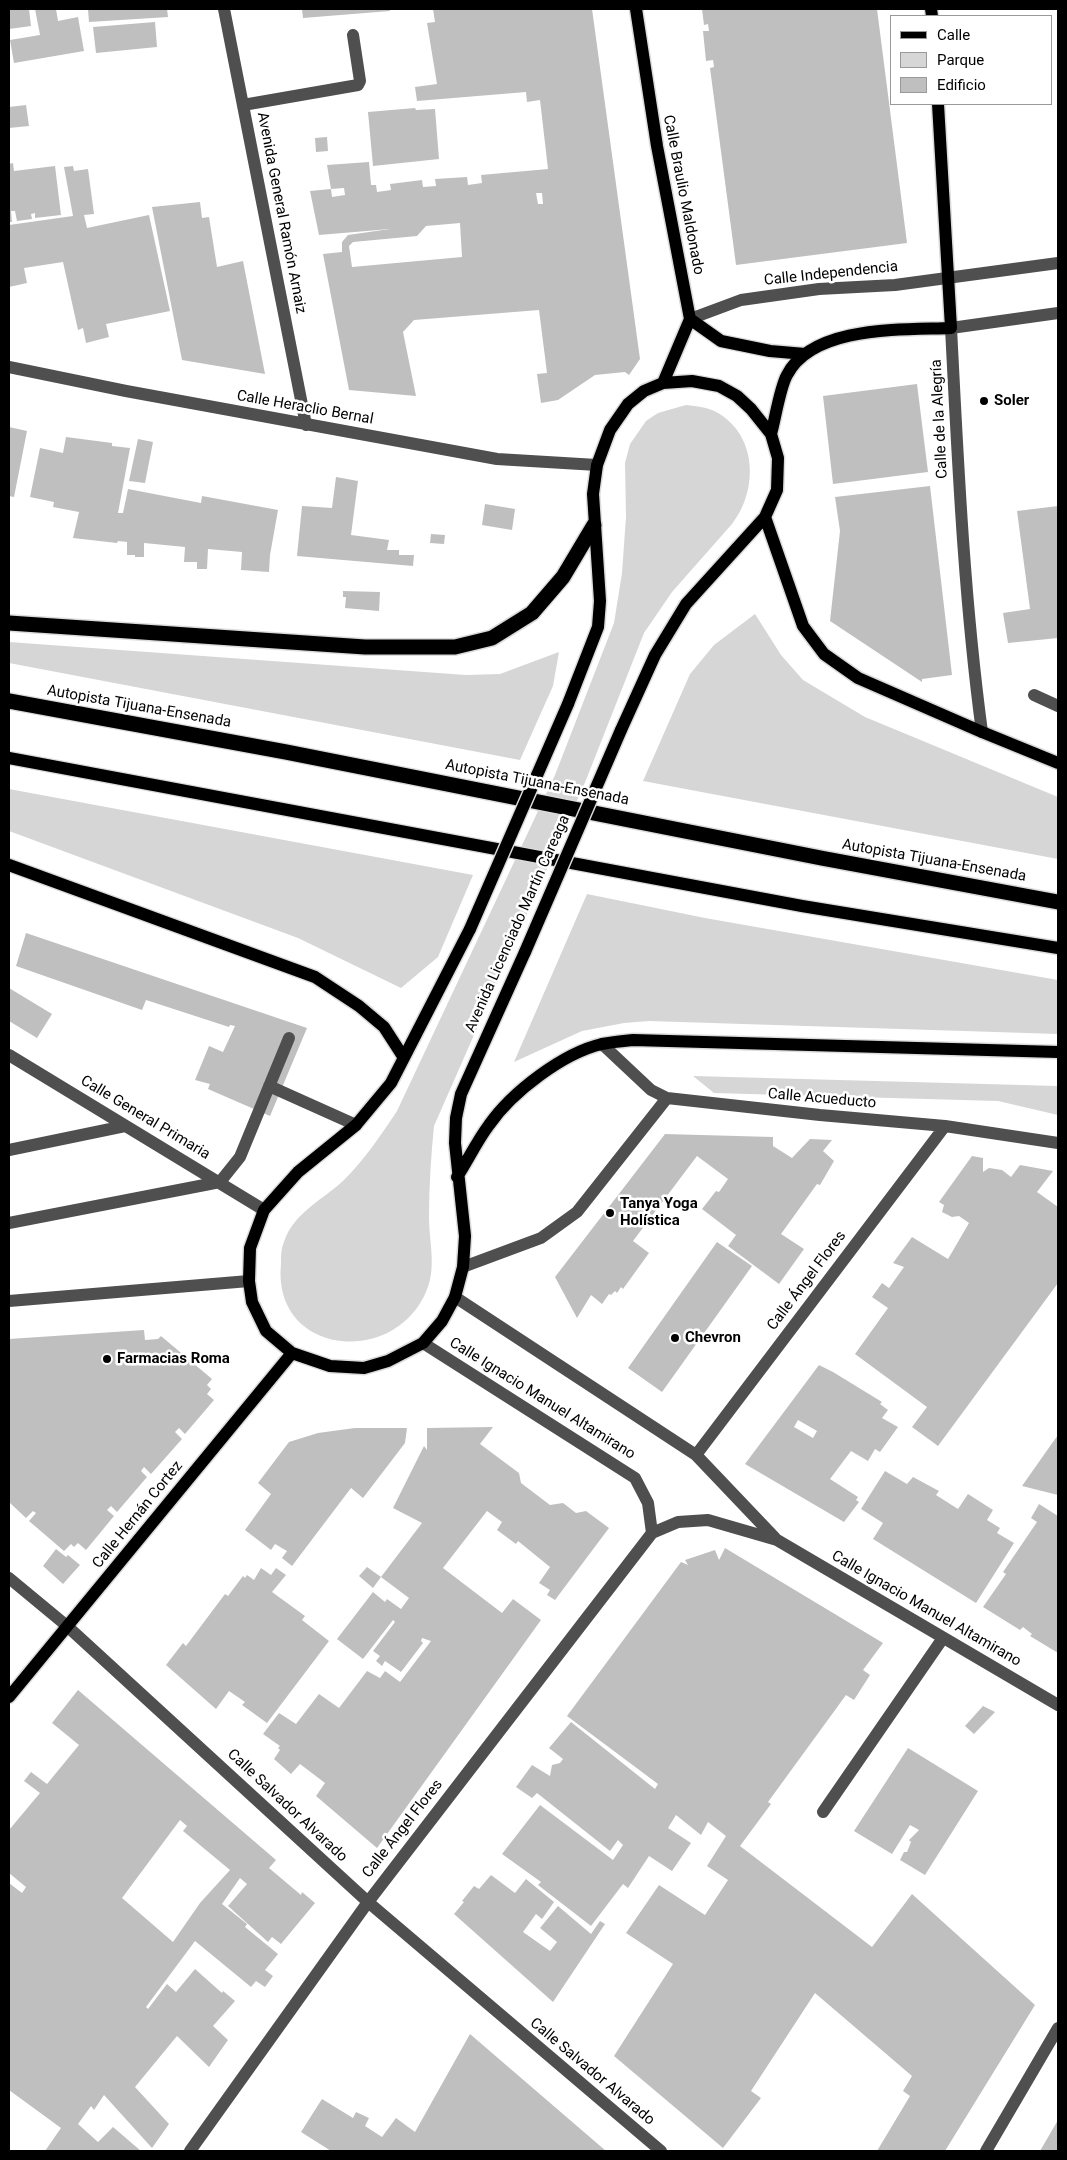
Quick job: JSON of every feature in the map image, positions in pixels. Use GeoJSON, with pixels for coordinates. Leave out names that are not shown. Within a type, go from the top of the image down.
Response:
{"type":"FeatureCollection","features":[{"type":"Feature","properties":{"kind":"highway"},"geometry":{"type":"LineString","coordinates":[[9,623],[365,647],[455,647],[492,638],[532,613],[563,577],[594,525]]}},
{"type":"Feature","properties":{"kind":"highway","name":"Autopista Tijuana-Ensenada"},"geometry":{"type":"LineString","coordinates":[[9,701],[1058,902]]}},
{"type":"Feature","properties":{"kind":"main road","name":"Calle Braulio Maldonado"},"geometry":{"type":"LineString","coordinates":[[636,9],[656,146],[690,319]]}},
{"type":"Feature","properties":{"kind":"main road","name":"Calle de la Alegría"},"geometry":{"type":"LineString","coordinates":[[938,105],[951,328]]}},
{"type":"Feature","properties":{"kind":"main road"},"geometry":{"type":"LineString","coordinates":[[663,383],[690,319],[721,341],[805,354]]}},
{"type":"Feature","properties":{"kind":"main road"},"geometry":{"type":"LineString","coordinates":[[771,434],[786,376],[805,354],[833,339],[893,331],[951,328]]}},
{"type":"Feature","properties":{"kind":"main road","name":"Avenida Licenciado Martín Careaga"},"geometry":{"type":"LineString","coordinates":[[692,381],[719,386],[737,396],[751,409],[771,434],[778,458],[777,490],[765,517],[686,604],[655,655],[461,1094],[456,1118],[455,1143],[457,1177],[465,1236],[464,1267],[455,1297],[442,1321],[423,1343],[388,1361],[364,1368],[330,1366],[292,1353],[266,1331],[252,1302],[249,1282],[250,1248],[264,1210],[298,1172],[356,1125],[391,1083],[470,929],[568,704],[598,627],[600,601],[593,494],[597,465],[610,430],[628,404],[644,391],[663,383],[692,381]]}},
{"type":"Feature","properties":{"kind":"main road"},"geometry":{"type":"LineString","coordinates":[[765,517],[803,626],[824,654],[858,678],[1058,763]]}},
{"type":"Feature","properties":{"kind":"main road"},"geometry":{"type":"LineString","coordinates":[[9,758],[792,904],[1058,948]]}},
{"type":"Feature","properties":{"kind":"main road"},"geometry":{"type":"LineString","coordinates":[[9,865],[315,977],[359,1006],[384,1027],[404,1058]]}},
{"type":"Feature","properties":{"kind":"main road"},"geometry":{"type":"LineString","coordinates":[[457,1177],[489,1125],[509,1100],[544,1072],[582,1051],[602,1044],[633,1040],[1058,1052]]}},
{"type":"Feature","properties":{"kind":"main road","name":"Calle Hernán Cortez"},"geometry":{"type":"LineString","coordinates":[[9,1698],[292,1353]]}},
{"type":"Feature","properties":{"kind":"street","name":"Avenida General Ramón Arnaiz"},"geometry":{"type":"LineString","coordinates":[[224,9],[306,424]]}},
{"type":"Feature","properties":{"kind":"street"},"geometry":{"type":"LineString","coordinates":[[243,104],[358,85],[360,81],[353,35]]}},
{"type":"Feature","properties":{"kind":"street","name":"Calle Independencia"},"geometry":{"type":"LineString","coordinates":[[690,319],[742,300],[818,289],[895,285],[949,279],[1058,264]]}},
{"type":"Feature","properties":{"kind":"street"},"geometry":{"type":"LineString","coordinates":[[951,328],[1058,313]]}},
{"type":"Feature","properties":{"kind":"street","name":"Calle de la Alegría"},"geometry":{"type":"LineString","coordinates":[[951,328],[964,570],[971,652],[982,732]]}},
{"type":"Feature","properties":{"kind":"street","name":"Calle Heraclio Bernal"},"geometry":{"type":"LineString","coordinates":[[9,367],[126,391],[497,459],[597,465]]}},
{"type":"Feature","properties":{"kind":"street"},"geometry":{"type":"LineString","coordinates":[[1034,695],[1058,706]]}},
{"type":"Feature","properties":{"kind":"street"},"geometry":{"type":"LineString","coordinates":[[9,1223],[220,1182],[240,1157],[289,1038]]}},
{"type":"Feature","properties":{"kind":"street","name":"Calle Acueducto"},"geometry":{"type":"LineString","coordinates":[[602,1044],[651,1090],[667,1098],[810,1114],[946,1126],[1058,1143]]}},
{"type":"Feature","properties":{"kind":"street","name":"Calle General Primaria"},"geometry":{"type":"LineString","coordinates":[[9,1055],[264,1210]]}},
{"type":"Feature","properties":{"kind":"street"},"geometry":{"type":"LineString","coordinates":[[269,1086],[356,1125]]}},
{"type":"Feature","properties":{"kind":"street"},"geometry":{"type":"LineString","coordinates":[[464,1267],[540,1238],[576,1212],[667,1098]]}},
{"type":"Feature","properties":{"kind":"street"},"geometry":{"type":"LineString","coordinates":[[9,1150],[125,1126]]}},
{"type":"Feature","properties":{"kind":"street","name":"Calle Ángel Flores"},"geometry":{"type":"LineString","coordinates":[[696,1455],[946,1126]]}},
{"type":"Feature","properties":{"kind":"street"},"geometry":{"type":"LineString","coordinates":[[9,1301],[249,1282]]}},
{"type":"Feature","properties":{"kind":"street","name":"Calle Ignacio Manuel Altamirano"},"geometry":{"type":"LineString","coordinates":[[455,1297],[696,1455],[777,1540]]}},
{"type":"Feature","properties":{"kind":"street","name":"Calle Ignacio Manuel Altamirano"},"geometry":{"type":"LineString","coordinates":[[423,1343],[635,1478],[648,1503],[652,1533],[678,1522],[708,1520],[777,1540],[1058,1705]]}},
{"type":"Feature","properties":{"kind":"street","name":"Calle Ángel Flores"},"geometry":{"type":"LineString","coordinates":[[190,2151],[368,1902],[652,1533]]}},
{"type":"Feature","properties":{"kind":"street","name":"Calle Salvador Alvarado"},"geometry":{"type":"LineString","coordinates":[[9,1578],[68,1626],[368,1902],[661,2151]]}},
{"type":"Feature","properties":{"kind":"street"},"geometry":{"type":"LineString","coordinates":[[823,1812],[943,1638]]}},
{"type":"Feature","properties":{"kind":"street"},"geometry":{"type":"LineString","coordinates":[[986,2151],[1058,2028]]}},
{"type":"Feature","properties":{"kind":"green space"},"geometry":{"type":"Polygon","coordinates":[[[686,405],[712,410],[727,420],[738,432],[746,446],[750,479],[747,495],[741,510],[732,524],[672,592],[644,633],[586,780],[434,1126],[429,1205],[432,1264],[426,1292],[410,1316],[388,1332],[363,1341],[338,1341],[314,1333],[295,1317],[283,1294],[281,1253],[283,1244],[294,1223],[310,1207],[344,1180],[359,1164],[397,1111],[555,775],[614,623],[622,573],[626,517],[625,463],[630,444],[646,421],[658,413],[686,405]]]}},
{"type":"Feature","properties":{"kind":"green space"},"geometry":{"type":"Polygon","coordinates":[[[755,614],[781,655],[803,680],[865,717],[1058,797],[1058,859],[643,781],[690,674],[714,645],[755,614]]]}},
{"type":"Feature","properties":{"kind":"green space"},"geometry":{"type":"Polygon","coordinates":[[[9,642],[466,675],[500,674],[559,652],[553,686],[520,760],[9,663],[9,642]]]}},
{"type":"Feature","properties":{"kind":"green space"},"geometry":{"type":"Polygon","coordinates":[[[9,789],[473,875],[438,957],[401,988],[298,938],[9,831],[9,789]]]}},
{"type":"Feature","properties":{"kind":"green space"},"geometry":{"type":"Polygon","coordinates":[[[587,894],[705,918],[1058,980],[1058,1034],[649,1021],[624,1023],[582,1031],[514,1062],[587,894]]]}},
{"type":"Feature","properties":{"kind":"green space"},"geometry":{"type":"Polygon","coordinates":[[[693,1076],[1058,1086],[1058,1115],[998,1101],[714,1093],[693,1076]]]}},
{"type":"Feature","properties":{"kind":"building"},"geometry":{"type":"Polygon","coordinates":[[[9,9],[29,9],[31,26],[9,29],[9,9]]]}},
{"type":"Feature","properties":{"kind":"building"},"geometry":{"type":"Polygon","coordinates":[[[35,9],[56,9],[58,21],[78,17],[84,51],[14,63],[10,40],[40,35],[35,9]]]}},
{"type":"Feature","properties":{"kind":"building"},"geometry":{"type":"Polygon","coordinates":[[[88,9],[167,9],[168,17],[89,22],[88,9]]]}},
{"type":"Feature","properties":{"kind":"building"},"geometry":{"type":"Polygon","coordinates":[[[302,9],[390,9],[390,11],[303,18],[302,9]]]}},
{"type":"Feature","properties":{"kind":"building"},"geometry":{"type":"Polygon","coordinates":[[[433,9],[592,9],[640,359],[629,375],[625,372],[595,375],[558,400],[541,403],[537,374],[547,373],[539,310],[414,320],[403,332],[416,396],[349,390],[323,254],[342,252],[342,242],[348,235],[390,229],[319,235],[310,191],[331,189],[327,165],[369,162],[371,185],[376,185],[377,192],[391,190],[390,184],[422,180],[423,187],[436,186],[435,179],[467,177],[468,185],[482,183],[481,175],[548,169],[540,100],[527,102],[526,92],[417,101],[415,87],[437,84],[427,23],[435,22],[433,9]],[[344,188],[331,189],[332,197],[345,195],[344,188]],[[536,193],[538,204],[543,204],[542,193],[536,193]],[[460,223],[426,226],[417,236],[353,242],[349,246],[352,267],[462,257],[460,223]]]}},
{"type":"Feature","properties":{"kind":"building"},"geometry":{"type":"Polygon","coordinates":[[[702,9],[877,9],[907,243],[736,265],[710,68],[714,67],[713,60],[706,61],[703,31],[709,31],[708,24],[704,25],[702,9]]]}},
{"type":"Feature","properties":{"kind":"building"},"geometry":{"type":"Polygon","coordinates":[[[155,22],[157,47],[96,53],[93,27],[155,22]]]}},
{"type":"Feature","properties":{"kind":"building"},"geometry":{"type":"Polygon","coordinates":[[[26,105],[29,126],[9,128],[9,107],[26,105]]]}},
{"type":"Feature","properties":{"kind":"building"},"geometry":{"type":"Polygon","coordinates":[[[415,108],[416,110],[435,109],[439,159],[373,166],[368,112],[415,108]]]}},
{"type":"Feature","properties":{"kind":"building"},"geometry":{"type":"Polygon","coordinates":[[[327,137],[328,151],[316,152],[315,138],[327,137]]]}},
{"type":"Feature","properties":{"kind":"building"},"geometry":{"type":"Polygon","coordinates":[[[13,163],[14,171],[55,166],[61,215],[35,218],[35,213],[31,214],[32,219],[17,221],[15,211],[11,211],[12,222],[9,222],[9,164],[13,163]]]}},
{"type":"Feature","properties":{"kind":"building"},"geometry":{"type":"Polygon","coordinates":[[[73,166],[74,171],[88,169],[94,214],[84,215],[87,228],[149,215],[170,311],[106,324],[109,337],[86,343],[83,328],[78,330],[63,262],[24,268],[27,283],[9,287],[9,225],[73,216],[64,167],[73,166]]]}},
{"type":"Feature","properties":{"kind":"building"},"geometry":{"type":"Polygon","coordinates":[[[200,202],[202,218],[209,217],[217,267],[243,261],[265,374],[182,360],[152,207],[200,202]]]}},
{"type":"Feature","properties":{"kind":"building"},"geometry":{"type":"Polygon","coordinates":[[[917,384],[928,472],[833,484],[823,396],[917,384]]]}},
{"type":"Feature","properties":{"kind":"building"},"geometry":{"type":"Polygon","coordinates":[[[9,427],[27,431],[14,497],[9,496],[9,427]]]}},
{"type":"Feature","properties":{"kind":"building"},"geometry":{"type":"Polygon","coordinates":[[[66,437],[112,443],[112,446],[130,448],[118,513],[123,513],[128,489],[201,503],[202,496],[278,510],[269,572],[241,570],[242,552],[208,549],[207,569],[197,569],[197,562],[184,562],[185,547],[144,543],[144,557],[135,557],[135,555],[127,555],[127,542],[118,541],[117,543],[73,538],[79,512],[53,507],[54,502],[30,497],[40,448],[63,453],[66,437]]]}},
{"type":"Feature","properties":{"kind":"building"},"geometry":{"type":"Polygon","coordinates":[[[138,439],[153,442],[145,483],[129,481],[138,439]]]}},
{"type":"Feature","properties":{"kind":"building"},"geometry":{"type":"Polygon","coordinates":[[[336,477],[358,481],[351,535],[389,540],[387,550],[399,550],[399,555],[414,555],[413,566],[297,556],[302,506],[332,508],[336,477]]]}},
{"type":"Feature","properties":{"kind":"building"},"geometry":{"type":"Polygon","coordinates":[[[930,486],[952,675],[922,679],[922,682],[830,621],[840,531],[835,497],[930,486]]]}},
{"type":"Feature","properties":{"kind":"building"},"geometry":{"type":"Polygon","coordinates":[[[485,504],[515,509],[512,530],[482,525],[485,504]]]}},
{"type":"Feature","properties":{"kind":"building"},"geometry":{"type":"Polygon","coordinates":[[[1058,506],[1058,638],[1008,643],[1003,613],[1030,609],[1017,511],[1058,506]]]}},
{"type":"Feature","properties":{"kind":"building"},"geometry":{"type":"Polygon","coordinates":[[[431,534],[445,535],[444,544],[430,543],[431,534]]]}},
{"type":"Feature","properties":{"kind":"building"},"geometry":{"type":"Polygon","coordinates":[[[343,591],[380,592],[379,611],[345,608],[346,597],[343,597],[343,591]]]}},
{"type":"Feature","properties":{"kind":"building"},"geometry":{"type":"Polygon","coordinates":[[[26,933],[307,1028],[270,1116],[208,1089],[210,1084],[195,1080],[209,1046],[223,1052],[235,1026],[230,1025],[229,1027],[146,1000],[142,1010],[16,966],[26,933]]]}},
{"type":"Feature","properties":{"kind":"building"},"geometry":{"type":"Polygon","coordinates":[[[9,988],[52,1014],[37,1038],[9,1021],[9,988]]]}},
{"type":"Feature","properties":{"kind":"building"},"geometry":{"type":"Polygon","coordinates":[[[665,1134],[773,1137],[773,1146],[792,1158],[810,1139],[832,1140],[823,1151],[834,1161],[820,1185],[817,1184],[781,1234],[804,1249],[779,1284],[728,1246],[736,1235],[702,1209],[716,1191],[719,1192],[728,1179],[697,1156],[633,1241],[649,1253],[623,1289],[621,1287],[617,1293],[615,1291],[611,1295],[609,1294],[602,1304],[591,1295],[577,1318],[555,1277],[665,1134]]]}},
{"type":"Feature","properties":{"kind":"building"},"geometry":{"type":"Polygon","coordinates":[[[972,1156],[983,1158],[983,1172],[989,1168],[1002,1170],[1011,1177],[1020,1165],[1053,1171],[1037,1192],[1058,1207],[1058,1283],[938,1446],[912,1427],[927,1407],[855,1354],[888,1308],[872,1297],[882,1283],[889,1288],[904,1267],[893,1263],[912,1237],[948,1259],[969,1223],[959,1216],[952,1217],[942,1212],[944,1205],[939,1202],[972,1156]]]}},
{"type":"Feature","properties":{"kind":"building","name":"Chevron"},"geometry":{"type":"Polygon","coordinates":[[[717,1242],[752,1266],[662,1392],[628,1368],[717,1242]]]}},
{"type":"Feature","properties":{"kind":"building"},"geometry":{"type":"Polygon","coordinates":[[[144,1330],[145,1340],[158,1339],[161,1336],[212,1379],[207,1385],[211,1389],[207,1394],[214,1400],[185,1434],[179,1428],[175,1432],[182,1439],[151,1474],[144,1467],[141,1471],[147,1477],[117,1512],[111,1506],[107,1510],[114,1516],[86,1550],[78,1543],[74,1547],[71,1544],[64,1551],[29,1521],[36,1513],[33,1511],[26,1518],[9,1502],[9,1339],[144,1330]]]}},
{"type":"Feature","properties":{"kind":"building"},"geometry":{"type":"Polygon","coordinates":[[[819,1365],[882,1402],[880,1404],[888,1410],[882,1418],[898,1427],[880,1452],[875,1449],[868,1461],[851,1451],[830,1479],[858,1497],[856,1500],[859,1502],[844,1522],[745,1464],[819,1365]],[[798,1420],[794,1427],[813,1438],[817,1431],[798,1420]]]}},
{"type":"Feature","properties":{"kind":"building"},"geometry":{"type":"Polygon","coordinates":[[[493,1427],[480,1444],[519,1473],[521,1483],[550,1505],[563,1503],[576,1513],[586,1511],[609,1528],[555,1600],[547,1595],[550,1590],[539,1583],[550,1567],[518,1541],[516,1544],[497,1530],[502,1522],[487,1511],[443,1568],[502,1613],[513,1599],[541,1620],[377,1848],[316,1796],[325,1783],[300,1764],[291,1774],[274,1759],[280,1750],[278,1748],[280,1746],[263,1734],[279,1713],[296,1724],[319,1694],[339,1708],[367,1671],[380,1678],[385,1671],[400,1682],[431,1641],[422,1638],[421,1641],[423,1643],[401,1672],[385,1661],[382,1666],[376,1661],[380,1656],[373,1651],[395,1622],[393,1620],[363,1659],[337,1639],[373,1592],[385,1602],[387,1599],[401,1609],[409,1598],[381,1577],[422,1523],[393,1508],[424,1446],[427,1450],[427,1428],[493,1427]]]}},
{"type":"Feature","properties":{"kind":"building"},"geometry":{"type":"Polygon","coordinates":[[[355,1428],[407,1428],[405,1443],[363,1498],[351,1488],[292,1566],[282,1558],[287,1551],[275,1544],[271,1550],[245,1530],[271,1494],[258,1483],[289,1442],[318,1433],[355,1428]]]}},
{"type":"Feature","properties":{"kind":"building"},"geometry":{"type":"Polygon","coordinates":[[[1058,1435],[1058,1495],[1022,1486],[1048,1449],[1058,1435]]]}},
{"type":"Feature","properties":{"kind":"building"},"geometry":{"type":"Polygon","coordinates":[[[885,1471],[907,1484],[913,1477],[939,1491],[936,1495],[958,1509],[968,1494],[993,1510],[987,1520],[1000,1528],[997,1533],[1014,1543],[976,1603],[873,1539],[883,1523],[861,1509],[885,1471]]]}},
{"type":"Feature","properties":{"kind":"building"},"geometry":{"type":"Polygon","coordinates":[[[1039,1504],[1058,1516],[1058,1653],[1030,1636],[1032,1634],[1023,1627],[1020,1630],[983,1607],[1006,1574],[1003,1572],[1037,1522],[1031,1518],[1039,1504]]]}},
{"type":"Feature","properties":{"kind":"building"},"geometry":{"type":"Polygon","coordinates":[[[725,1548],[883,1643],[863,1670],[870,1675],[854,1700],[846,1695],[768,1802],[771,1804],[740,1846],[872,1947],[912,1894],[1035,2005],[945,2151],[877,2151],[910,2096],[903,2091],[912,2076],[815,1993],[751,2091],[761,2098],[723,2148],[614,2056],[673,1964],[626,1933],[659,1885],[705,1915],[728,1880],[707,1866],[726,1836],[708,1822],[701,1835],[676,1815],[668,1828],[691,1843],[672,1871],[649,1856],[628,1888],[623,1884],[591,1926],[538,1885],[541,1882],[502,1854],[540,1805],[613,1860],[623,1845],[618,1840],[610,1851],[537,1793],[532,1798],[516,1787],[532,1765],[550,1776],[552,1765],[560,1763],[563,1759],[549,1748],[571,1722],[655,1789],[658,1784],[567,1716],[681,1562],[688,1565],[685,1560],[715,1550],[719,1560],[725,1548]]]}},
{"type":"Feature","properties":{"kind":"building"},"geometry":{"type":"Polygon","coordinates":[[[56,1549],[66,1557],[68,1555],[80,1565],[63,1584],[43,1566],[56,1549]]]}},
{"type":"Feature","properties":{"kind":"building"},"geometry":{"type":"Polygon","coordinates":[[[367,1567],[381,1577],[373,1588],[359,1576],[367,1567]]]}},
{"type":"Feature","properties":{"kind":"building"},"geometry":{"type":"Polygon","coordinates":[[[261,1568],[271,1575],[276,1568],[286,1575],[272,1592],[305,1616],[302,1620],[329,1641],[267,1723],[242,1705],[245,1702],[229,1691],[216,1709],[166,1665],[183,1643],[186,1646],[225,1594],[228,1596],[243,1576],[245,1578],[247,1575],[254,1580],[261,1568]]]}},
{"type":"Feature","properties":{"kind":"building"},"geometry":{"type":"Polygon","coordinates":[[[78,1690],[276,1860],[269,1868],[301,1895],[302,1892],[315,1903],[281,1944],[272,1937],[268,1942],[228,1906],[247,1884],[240,1878],[222,1904],[247,1924],[245,1927],[278,1954],[265,1970],[273,1976],[265,1987],[256,1981],[251,1987],[195,1941],[146,2007],[148,2009],[167,1984],[176,1992],[195,1969],[222,1993],[223,1991],[235,2001],[213,2026],[228,2040],[209,2067],[177,2036],[135,2087],[169,2124],[152,2148],[104,2095],[94,2110],[91,2106],[78,2124],[98,2142],[113,2127],[141,2151],[45,2151],[61,2128],[9,2090],[9,1883],[22,1893],[26,1887],[9,1873],[9,1830],[40,1793],[24,1781],[31,1772],[47,1784],[79,1745],[52,1723],[78,1690]],[[180,1820],[122,1898],[173,1942],[200,1903],[230,1870],[183,1831],[187,1826],[180,1820]]]}},
{"type":"Feature","properties":{"kind":"building"},"geometry":{"type":"Polygon","coordinates":[[[983,1706],[995,1712],[974,1734],[965,1726],[983,1706]]]}},
{"type":"Feature","properties":{"kind":"building"},"geometry":{"type":"Polygon","coordinates":[[[908,1748],[978,1791],[925,1875],[900,1860],[904,1852],[907,1852],[911,1842],[909,1840],[919,1830],[910,1825],[892,1854],[854,1831],[908,1748]]]}},
{"type":"Feature","properties":{"kind":"building"},"geometry":{"type":"Polygon","coordinates":[[[491,1875],[515,1893],[526,1879],[554,1902],[542,1919],[536,1914],[523,1932],[550,1951],[557,1942],[540,1928],[558,1906],[591,1934],[600,1921],[605,1924],[553,2002],[454,1914],[474,1886],[479,1889],[491,1875]]]}},
{"type":"Feature","properties":{"kind":"building"},"geometry":{"type":"Polygon","coordinates":[[[470,2034],[606,2151],[331,2151],[301,2132],[322,2099],[353,2118],[356,2112],[369,2118],[365,2126],[382,2137],[396,2118],[415,2132],[470,2034]]]}},
{"type":"Feature","properties":{"kind":"building"},"geometry":{"type":"Polygon","coordinates":[[[1058,2120],[1058,2151],[1040,2151],[1058,2120]]]}},
{"type":"Feature","properties":{"kind":"place","name":"Soler"},"geometry":{"type":"Point","coordinates":[984,401]}},
{"type":"Feature","properties":{"kind":"place","name":"Tanya Yoga Holística"},"geometry":{"type":"Point","coordinates":[610,1213]}},
{"type":"Feature","properties":{"kind":"place","name":"Chevron"},"geometry":{"type":"Point","coordinates":[675,1338]}},
{"type":"Feature","properties":{"kind":"place","name":"Farmacias Roma"},"geometry":{"type":"Point","coordinates":[107,1359]}}]}
